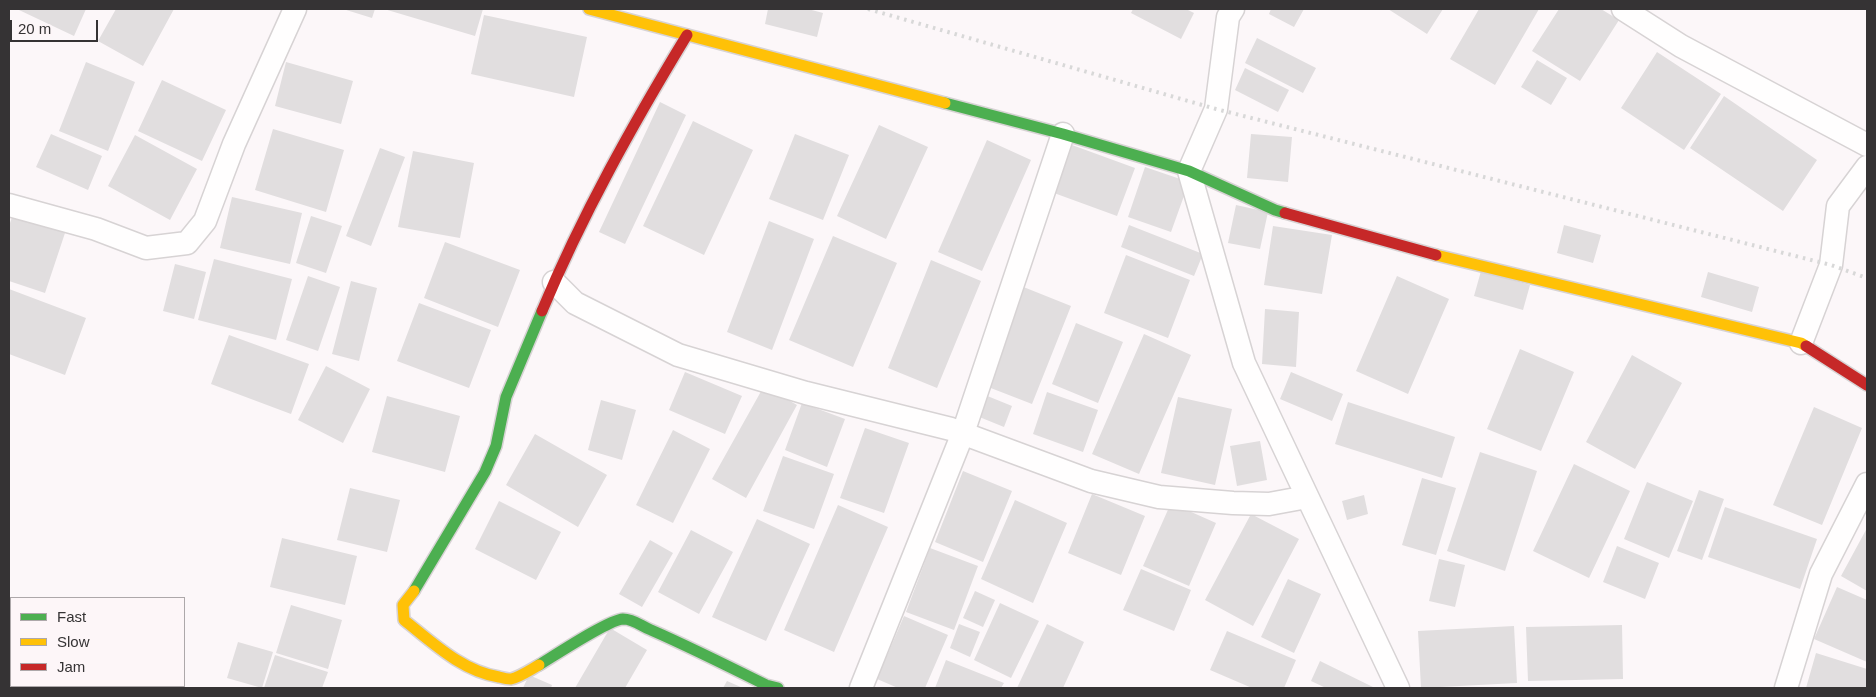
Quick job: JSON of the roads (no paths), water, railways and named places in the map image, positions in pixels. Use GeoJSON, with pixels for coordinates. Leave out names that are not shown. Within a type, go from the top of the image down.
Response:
{"type":"FeatureCollection","features":[{"type":"Feature","properties":{"kind":"street"},"geometry":{"type":"LineString","coordinates":[[9,205],[96,229],[146,248],[188,243],[205,222],[234,144],[295,9]]}},
{"type":"Feature","properties":{"kind":"street"},"geometry":{"type":"LineString","coordinates":[[589,9],[1063,134],[1188,171],[1276,210],[1422,252],[1801,343],[1867,385]]}},
{"type":"Feature","properties":{"kind":"street"},"geometry":{"type":"LineString","coordinates":[[1232,9],[1228,17],[1216,108],[1188,171],[1244,363],[1398,688]]}},
{"type":"Feature","properties":{"kind":"street"},"geometry":{"type":"LineString","coordinates":[[1623,9],[1681,46],[1867,145]]}},
{"type":"Feature","properties":{"kind":"street"},"geometry":{"type":"LineString","coordinates":[[687,35],[638,116],[564,259],[506,397],[496,446],[485,472],[417,587],[402,603],[404,620],[465,666],[492,676],[510,679],[621,619],[633,620],[766,685],[778,688]]}},
{"type":"Feature","properties":{"kind":"street"},"geometry":{"type":"LineString","coordinates":[[861,688],[963,433],[1063,134]]}},
{"type":"Feature","properties":{"kind":"street"},"geometry":{"type":"LineString","coordinates":[[1801,343],[1832,265],[1838,206],[1867,167]]}},
{"type":"Feature","properties":{"kind":"street"},"geometry":{"type":"LineString","coordinates":[[554,282],[575,303],[678,355],[806,393],[963,433],[1091,481],[1159,497],[1234,503],[1268,504],[1308,497]]}},
{"type":"Feature","properties":{"kind":"street"},"geometry":{"type":"LineString","coordinates":[[1786,688],[1821,574],[1867,484]]}},
{"type":"Feature","properties":{"kind":"railway"},"geometry":{"type":"LineString","coordinates":[[868,9],[1216,109],[1831,265],[1867,278]]}}]}
